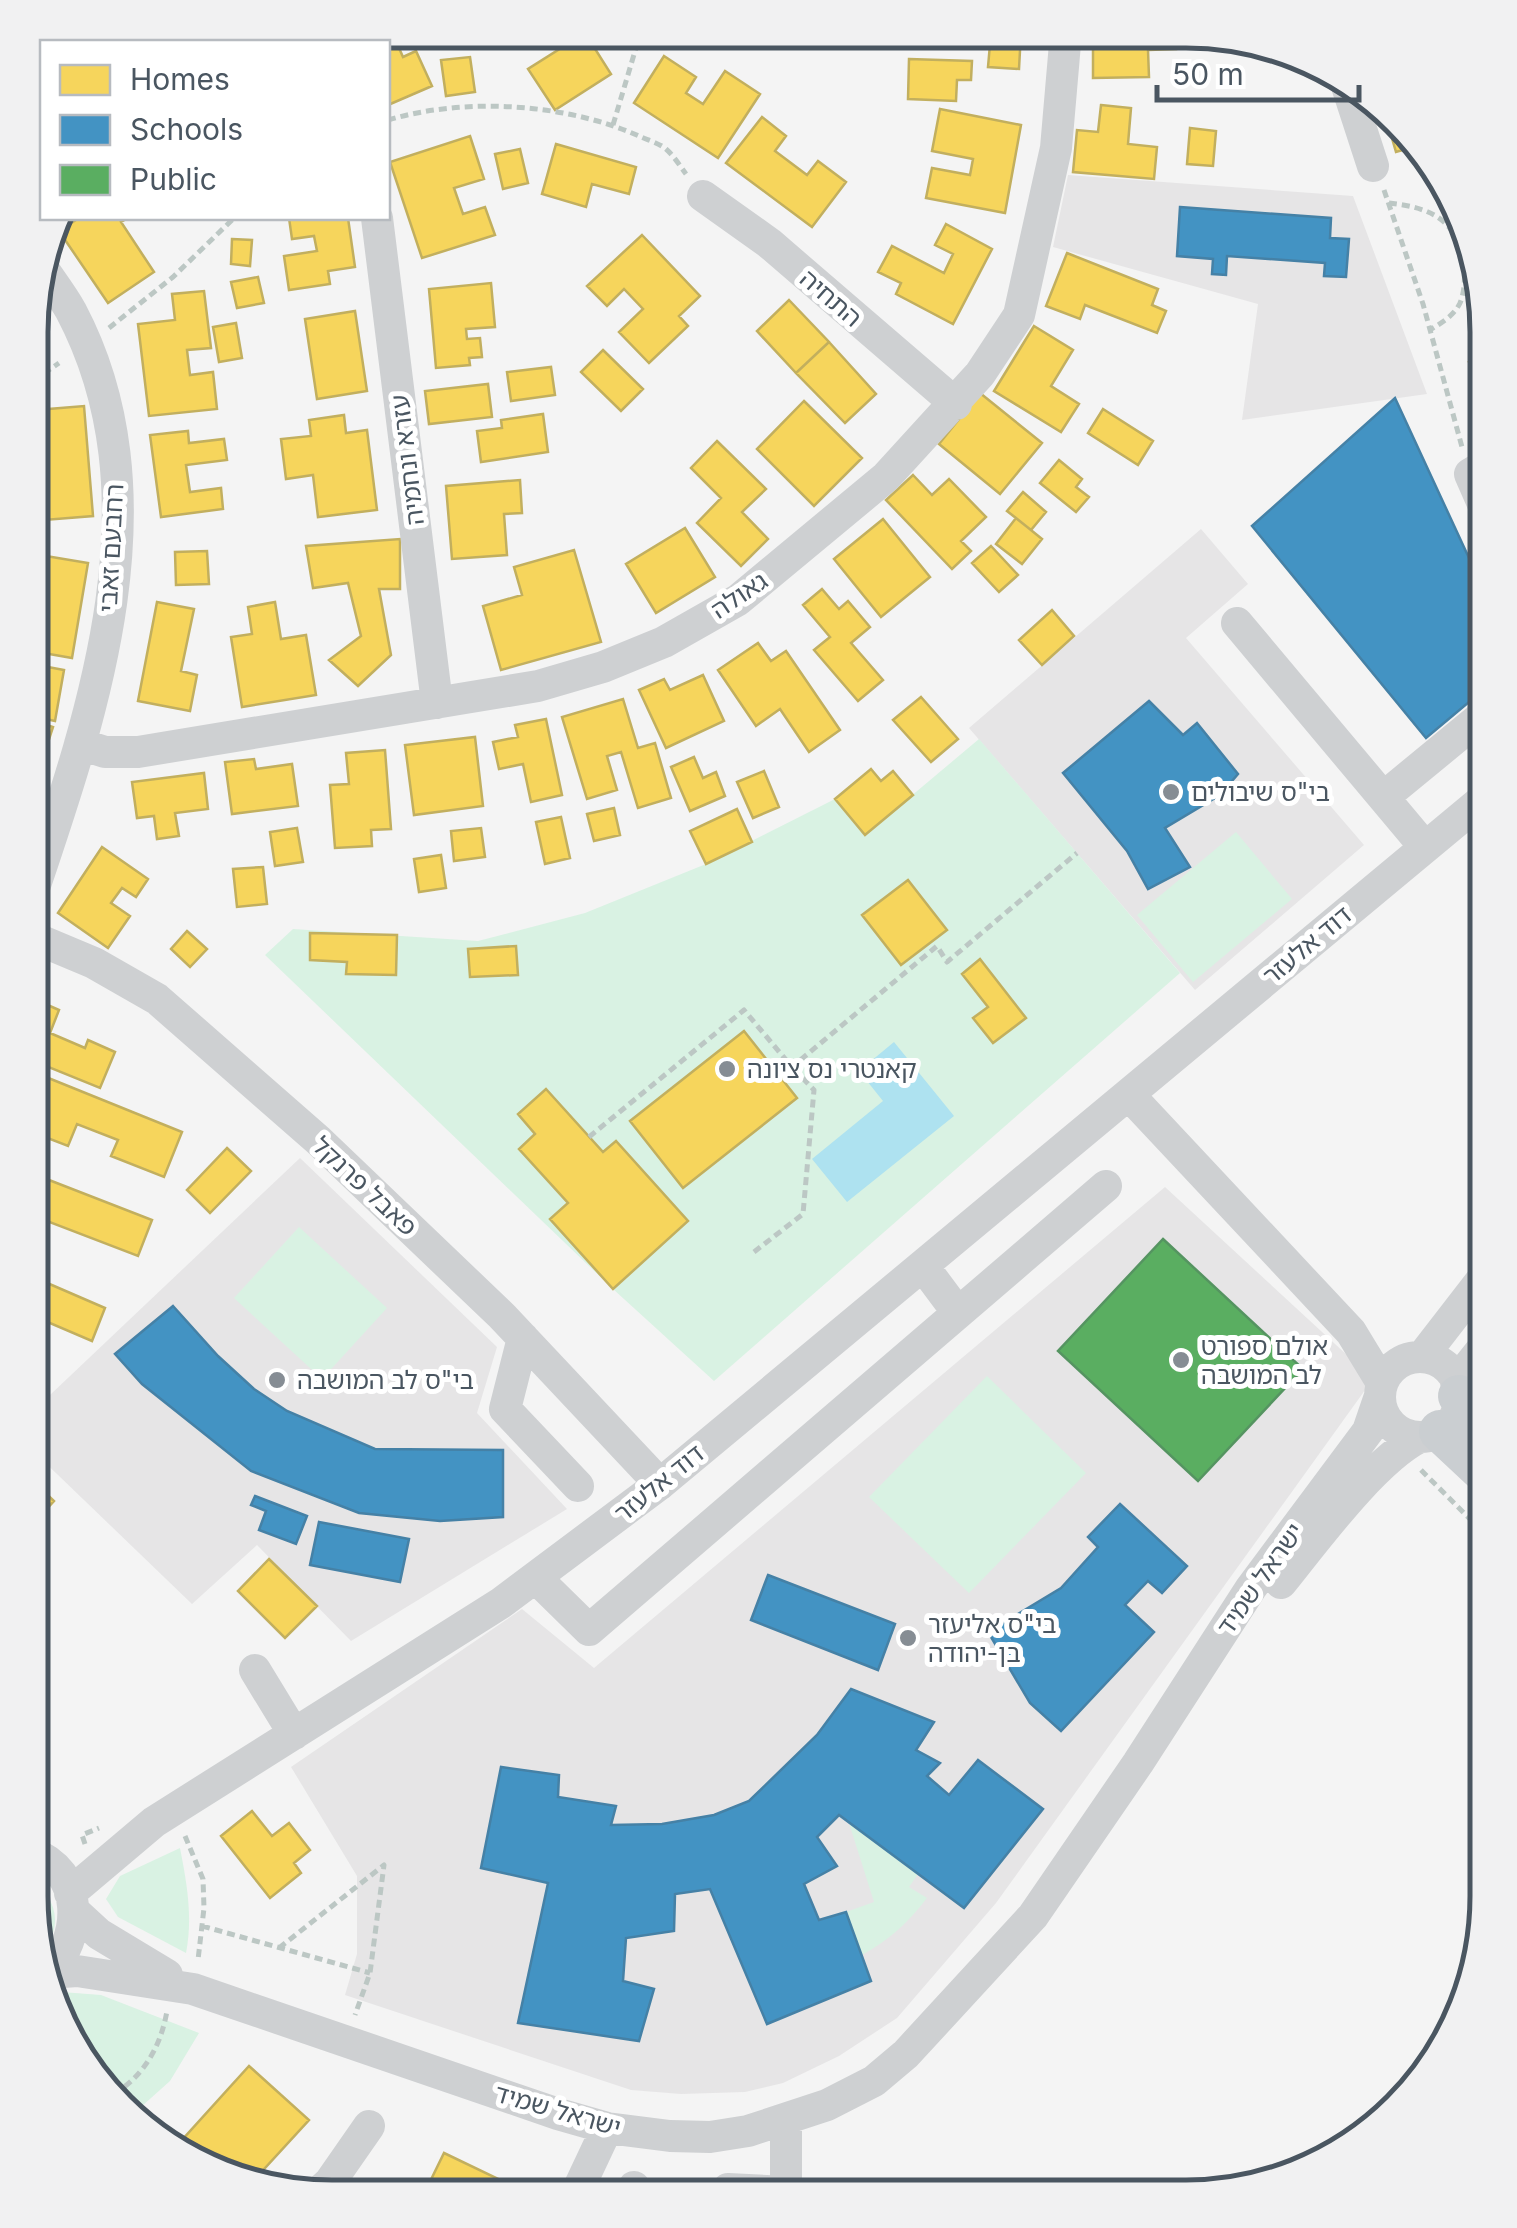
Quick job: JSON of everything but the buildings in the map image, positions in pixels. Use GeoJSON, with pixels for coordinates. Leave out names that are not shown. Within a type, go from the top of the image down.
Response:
{"type":"FeatureCollection","features":[{"type":"Feature","properties":{"kind":"main road"},"geometry":{"type":"LineString","coordinates":[[1443,1419],[1469,1453]]}},
{"type":"Feature","properties":{"kind":"street","name":"גאולה"},"geometry":{"type":"LineString","coordinates":[[80,744],[104,752],[138,752],[538,686],[603,668],[664,642],[738,600],[886,477],[956,404],[1019,315],[1056,148],[1065,47]]}},
{"type":"Feature","properties":{"kind":"street"},"geometry":{"type":"LineString","coordinates":[[1352,102],[1373,166]]}},
{"type":"Feature","properties":{"kind":"street","name":"התחיה"},"geometry":{"type":"LineString","coordinates":[[703,196],[768,244],[956,404]]}},
{"type":"Feature","properties":{"kind":"street","name":"עזרא ונחמיה"},"geometry":{"type":"LineString","coordinates":[[377,220],[437,703]]}},
{"type":"Feature","properties":{"kind":"street","name":"רחבעם זאבי"},"geometry":{"type":"LineString","coordinates":[[47,847],[80,744],[113,596],[118,514],[113,436],[86,346],[52,282]]}},
{"type":"Feature","properties":{"kind":"street"},"geometry":{"type":"LineString","coordinates":[[1237,624],[1424,846]]}},
{"type":"Feature","properties":{"kind":"street"},"geometry":{"type":"LineString","coordinates":[[1385,796],[1470,726]]}},
{"type":"Feature","properties":{"kind":"street","name":"דוד אלעזר"},"geometry":{"type":"LineString","coordinates":[[47,1856],[80,1852],[164,1816],[536,1578],[660,1484],[1470,810]]}},
{"type":"Feature","properties":{"kind":"street","name":"פאבל פרנקל"},"geometry":{"type":"LineString","coordinates":[[47,943],[94,963],[157,1000],[318,1140],[523,1338],[660,1484]]}},
{"type":"Feature","properties":{"kind":"street"},"geometry":{"type":"LineString","coordinates":[[1129,1096],[1351,1332],[1396,1374]]}},
{"type":"Feature","properties":{"kind":"street"},"geometry":{"type":"LineString","coordinates":[[536,1578],[589,1630],[1106,1186]]}},
{"type":"Feature","properties":{"kind":"street"},"geometry":{"type":"LineString","coordinates":[[923,1266],[958,1313]]}},
{"type":"Feature","properties":{"kind":"street","name":"ישראל שמיד"},"geometry":{"type":"LineString","coordinates":[[59,1973],[77,1972],[183,1987],[607,2128],[710,2137],[748,2131],[826,2105],[874,2081],[935,2026],[1033,1916],[1251,1588],[1368,1430],[1396,1374],[1469,1292]]}},
{"type":"Feature","properties":{"kind":"street"},"geometry":{"type":"LineString","coordinates":[[523,1338],[505,1409],[578,1486]]}},
{"type":"Feature","properties":{"kind":"street"},"geometry":{"type":"LineString","coordinates":[[1443,1364],[1443,1419],[1396,1429],[1381,1408],[1396,1374],[1443,1364]]}},
{"type":"Feature","properties":{"kind":"street","name":"ישראל שמיד"},"geometry":{"type":"LineString","coordinates":[[1138,1763],[1320,1534],[1443,1419],[1469,1373]]}},
{"type":"Feature","properties":{"kind":"street"},"geometry":{"type":"LineString","coordinates":[[255,1670],[294,1734]]}},
{"type":"Feature","properties":{"kind":"street","name":"דוד אלעזר"},"geometry":{"type":"LineString","coordinates":[[72,1902],[164,1816]]}},
{"type":"Feature","properties":{"kind":"street","name":"ישראל שמיד"},"geometry":{"type":"LineString","coordinates":[[47,1863],[58,1871],[72,1902],[120,1948],[183,1987]]}},
{"type":"Feature","properties":{"kind":"street"},"geometry":{"type":"LineString","coordinates":[[57,1965],[73,1934],[72,1902]]}},
{"type":"Feature","properties":{"kind":"street"},"geometry":{"type":"LineString","coordinates":[[786,2119],[786,2180]]}},
{"type":"Feature","properties":{"kind":"street"},"geometry":{"type":"LineString","coordinates":[[337,2180],[369,2126]]}},
{"type":"Feature","properties":{"kind":"street"},"geometry":{"type":"LineString","coordinates":[[583,2180],[607,2128]]}},
{"type":"Feature","properties":{"kind":"path"},"geometry":{"type":"LineString","coordinates":[[613,124],[636,47]]}},
{"type":"Feature","properties":{"kind":"path"},"geometry":{"type":"LineString","coordinates":[[390,120],[473,108],[552,110],[613,124],[665,148],[703,196]]}},
{"type":"Feature","properties":{"kind":"path"},"geometry":{"type":"LineString","coordinates":[[1373,166],[1470,446]]}},
{"type":"Feature","properties":{"kind":"path"},"geometry":{"type":"LineString","coordinates":[[1389,203],[1416,207],[1449,226]]}},
{"type":"Feature","properties":{"kind":"path"},"geometry":{"type":"LineString","coordinates":[[47,372],[173,277],[232,220]]}},
{"type":"Feature","properties":{"kind":"path"},"geometry":{"type":"LineString","coordinates":[[1430,330],[1447,319],[1461,302],[1463,276]]}},
{"type":"Feature","properties":{"kind":"path"},"geometry":{"type":"LineString","coordinates":[[792,1067],[937,946],[946,962],[1076,853]]}},
{"type":"Feature","properties":{"kind":"path"},"geometry":{"type":"LineString","coordinates":[[590,1137],[744,1010],[814,1090],[803,1214],[754,1252]]}},
{"type":"Feature","properties":{"kind":"path"},"geometry":{"type":"LineString","coordinates":[[1443,1419],[1469,1490]]}},
{"type":"Feature","properties":{"kind":"path"},"geometry":{"type":"LineString","coordinates":[[122,2088],[144,2067],[162,2041],[202,1926],[203,1879],[164,1816]]}},
{"type":"Feature","properties":{"kind":"path"},"geometry":{"type":"LineString","coordinates":[[82,1835],[100,1828]]}},
{"type":"Feature","properties":{"kind":"path"},"geometry":{"type":"LineString","coordinates":[[279,1948],[384,1865],[370,1973],[346,2042]]}},
{"type":"Feature","properties":{"kind":"path"},"geometry":{"type":"LineString","coordinates":[[202,1926],[370,1973]]}},
{"type":"Feature","properties":{"kind":"shaded area"},"geometry":{"type":"Polygon","coordinates":[[[1068,175],[1353,196],[1427,394],[1242,420],[1258,304],[1053,247],[1068,175]]]}},
{"type":"Feature","properties":{"kind":"shaded area","name":"בי\"ס שיבולים"},"geometry":{"type":"Polygon","coordinates":[[[1201,529],[1248,584],[1186,638],[1364,845],[1195,990],[969,728],[1201,529]]]}},
{"type":"Feature","properties":{"kind":"shaded area","name":"בי\"ס לב המושבה"},"geometry":{"type":"Polygon","coordinates":[[[300,1158],[497,1347],[477,1413],[567,1509],[351,1641],[257,1545],[192,1604],[47,1464],[47,1398],[300,1158]]]}},
{"type":"Feature","properties":{"kind":"shaded area","name":"בי\"ס אליעזר בן-יהודה"},"geometry":{"type":"Polygon","coordinates":[[[1165,1187],[1373,1379],[996,1903],[897,2018],[839,2056],[783,2083],[745,2092],[681,2094],[631,2090],[345,1995],[357,1954],[357,1876],[291,1767],[522,1609],[594,1668],[1165,1187]]]}},
{"type":"Feature","properties":{"kind":"green space","name":"קאנטרי נס ציונה"},"geometry":{"type":"Polygon","coordinates":[[[979,739],[1180,973],[714,1381],[265,955],[293,929],[478,941],[585,913],[706,864],[835,799],[866,834],[979,739]]]}},
{"type":"Feature","properties":{"kind":"green space"},"geometry":{"type":"Polygon","coordinates":[[[1236,832],[1292,899],[1193,982],[1137,915],[1236,832]]]}},
{"type":"Feature","properties":{"kind":"green space"},"geometry":{"type":"Polygon","coordinates":[[[299,1227],[387,1308],[322,1379],[234,1298],[299,1227]]]}},
{"type":"Feature","properties":{"kind":"green space"},"geometry":{"type":"Polygon","coordinates":[[[987,1376],[1086,1473],[969,1593],[869,1497],[987,1376]]]}},
{"type":"Feature","properties":{"kind":"green space"},"geometry":{"type":"Polygon","coordinates":[[[849,1823],[918,1874],[909,1887],[927,1898],[898,1930],[862,1955],[846,1912],[874,1902],[849,1823]]]}},
{"type":"Feature","properties":{"kind":"green space"},"geometry":{"type":"Polygon","coordinates":[[[180,1848],[189,1913],[186,1953],[118,1917],[106,1899],[120,1876],[180,1848]]]}},
{"type":"Feature","properties":{"kind":"green space"},"geometry":{"type":"Polygon","coordinates":[[[47,1896],[54,1910],[51,1938],[47,1896]]]}},
{"type":"Feature","properties":{"kind":"green space"},"geometry":{"type":"Polygon","coordinates":[[[65,1992],[101,1995],[199,2033],[170,2081],[142,2106],[95,2054],[65,1992]]]}},
{"type":"Feature","properties":{"kind":"water"},"geometry":{"type":"Polygon","coordinates":[[[894,1042],[954,1116],[847,1202],[812,1159],[883,1101],[859,1071],[894,1042]]]}},
{"type":"Feature","properties":{"kind":"place","name":"בי\"ס שיבולים"},"geometry":{"type":"Point","coordinates":[1171,792]}},
{"type":"Feature","properties":{"kind":"place","name":"קאנטרי נס ציונה"},"geometry":{"type":"Point","coordinates":[727,1069]}},
{"type":"Feature","properties":{"kind":"place","name":"אולם ספורט לב המושבה"},"geometry":{"type":"Point","coordinates":[1181,1360]}},
{"type":"Feature","properties":{"kind":"place","name":"בי\"ס לב המושבה"},"geometry":{"type":"Point","coordinates":[277,1380]}},
{"type":"Feature","properties":{"kind":"place","name":"בי\"ס אליעזר בן-יהודה"},"geometry":{"type":"Point","coordinates":[908,1638]}}]}
